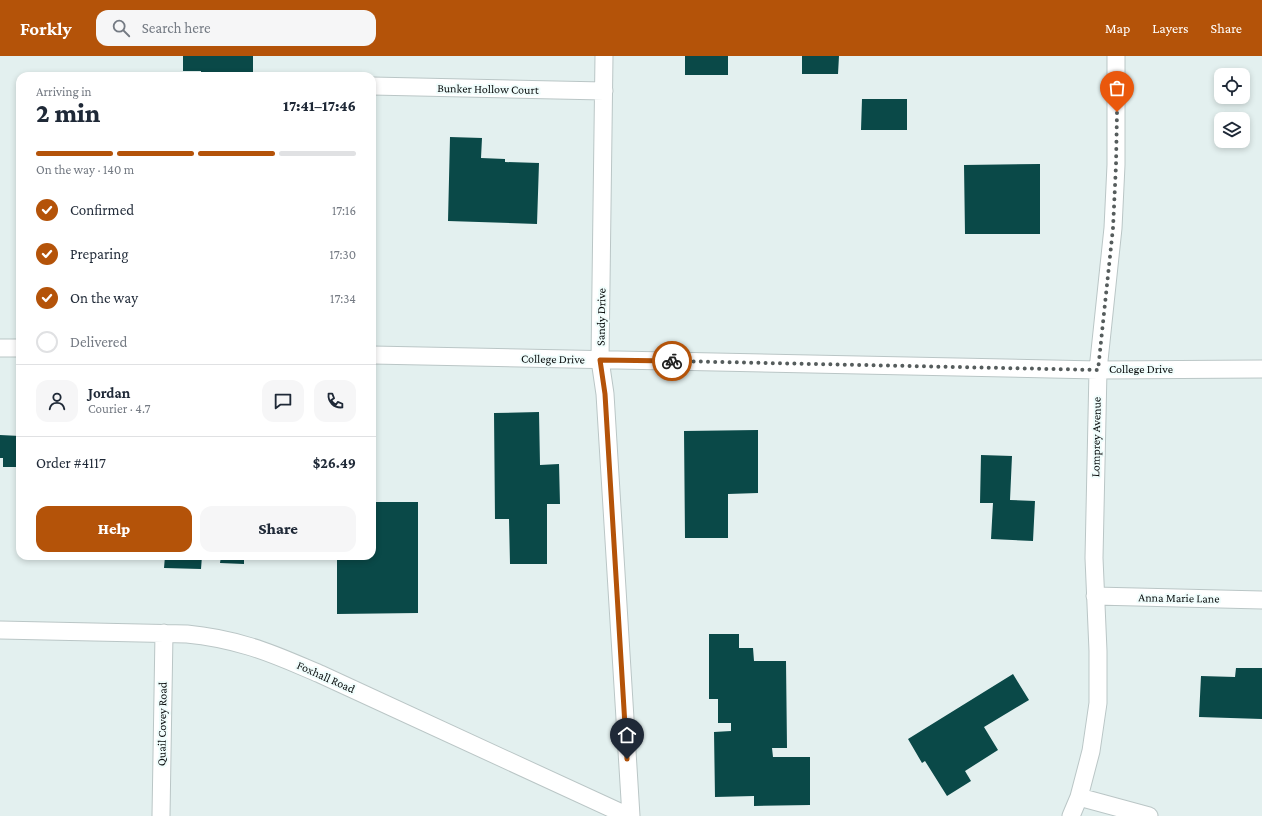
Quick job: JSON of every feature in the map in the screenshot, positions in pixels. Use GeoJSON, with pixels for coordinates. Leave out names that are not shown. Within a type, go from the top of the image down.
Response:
{"type":"FeatureCollection","features":[{"type":"Feature","properties":{"kind":"street","name":"Sandy Drive"},"geometry":{"type":"LineString","coordinates":[[604,56],[600,360],[605,394],[630,816]]}},
{"type":"Feature","properties":{"kind":"street","name":"Lomprey Avenue"},"geometry":{"type":"LineString","coordinates":[[1071,816],[1079,796],[1091,751],[1098,703],[1098,651],[1094,558],[1098,370],[1113,220],[1116,165],[1116,56]]}},
{"type":"Feature","properties":{"kind":"street","name":"Bunker Hollow Court"},"geometry":{"type":"LineString","coordinates":[[376,86],[604,91]]}},
{"type":"Feature","properties":{"kind":"street"},"geometry":{"type":"LineString","coordinates":[[0,348],[16,348]]}},
{"type":"Feature","properties":{"kind":"street","name":"College Drive"},"geometry":{"type":"LineString","coordinates":[[376,355],[1098,370],[1262,369]]}},
{"type":"Feature","properties":{"kind":"street","name":"Anna Marie Lane"},"geometry":{"type":"LineString","coordinates":[[1095,596],[1262,600]]}},
{"type":"Feature","properties":{"kind":"street","name":"Foxhall Road"},"geometry":{"type":"LineString","coordinates":[[0,630],[164,632],[214,637],[248,646],[275,655],[320,674],[630,816]]}},
{"type":"Feature","properties":{"kind":"street","name":"Quail Covey Road"},"geometry":{"type":"LineString","coordinates":[[161,816],[164,632]]}},
{"type":"Feature","properties":{"kind":"street"},"geometry":{"type":"LineString","coordinates":[[1079,796],[1149,816]]}},
{"type":"Feature","properties":{"kind":"building"},"geometry":{"type":"Polygon","coordinates":[[[183,56],[253,56],[253,72],[183,71],[183,56]]]}},
{"type":"Feature","properties":{"kind":"building"},"geometry":{"type":"Polygon","coordinates":[[[685,56],[728,56],[728,75],[685,75],[685,56]]]}},
{"type":"Feature","properties":{"kind":"building"},"geometry":{"type":"Polygon","coordinates":[[[802,56],[839,56],[838,74],[802,74],[802,56]]]}},
{"type":"Feature","properties":{"kind":"building"},"geometry":{"type":"Polygon","coordinates":[[[862,99],[907,99],[907,130],[861,130],[862,99]]]}},
{"type":"Feature","properties":{"kind":"building"},"geometry":{"type":"Polygon","coordinates":[[[450,137],[482,138],[481,158],[505,159],[505,162],[539,163],[537,224],[448,221],[450,137]]]}},
{"type":"Feature","properties":{"kind":"building"},"geometry":{"type":"Polygon","coordinates":[[[1040,164],[1040,234],[965,234],[964,165],[1040,164]]]}},
{"type":"Feature","properties":{"kind":"building"},"geometry":{"type":"Polygon","coordinates":[[[539,412],[540,465],[559,464],[560,504],[547,504],[547,564],[510,564],[509,519],[495,519],[494,413],[539,412]]]}},
{"type":"Feature","properties":{"kind":"building"},"geometry":{"type":"Polygon","coordinates":[[[758,430],[758,493],[728,494],[728,538],[685,538],[684,431],[758,430]]]}},
{"type":"Feature","properties":{"kind":"building"},"geometry":{"type":"Polygon","coordinates":[[[0,435],[16,436],[16,467],[3,467],[3,458],[0,458],[0,435]]]}},
{"type":"Feature","properties":{"kind":"building"},"geometry":{"type":"Polygon","coordinates":[[[981,455],[1012,456],[1010,500],[1035,501],[1033,541],[991,539],[993,503],[980,503],[981,455]]]}},
{"type":"Feature","properties":{"kind":"building"},"geometry":{"type":"Polygon","coordinates":[[[376,502],[418,502],[418,613],[337,614],[337,560],[376,560],[376,502]]]}},
{"type":"Feature","properties":{"kind":"building"},"geometry":{"type":"Polygon","coordinates":[[[165,560],[202,560],[201,569],[164,568],[165,560]]]}},
{"type":"Feature","properties":{"kind":"building"},"geometry":{"type":"Polygon","coordinates":[[[220,560],[244,560],[244,564],[220,563],[220,560]]]}},
{"type":"Feature","properties":{"kind":"building"},"geometry":{"type":"Polygon","coordinates":[[[709,634],[739,634],[739,648],[753,648],[754,661],[786,661],[787,748],[772,748],[773,757],[810,757],[810,805],[754,806],[754,796],[715,797],[714,732],[731,731],[731,723],[718,723],[718,699],[709,699],[709,634]]]}},
{"type":"Feature","properties":{"kind":"building"},"geometry":{"type":"Polygon","coordinates":[[[1236,668],[1262,668],[1262,719],[1199,717],[1201,676],[1235,677],[1236,668]]]}},
{"type":"Feature","properties":{"kind":"building"},"geometry":{"type":"Polygon","coordinates":[[[1013,674],[1029,700],[984,727],[998,750],[965,771],[971,781],[947,796],[925,761],[922,763],[908,739],[1013,674]]]}},
{"type":"Feature","properties":{"kind":"way so far"},"geometry":{"type":"LineString","coordinates":[[672,361],[1098,370],[1113,228],[1117,112]]}},
{"type":"Feature","properties":{"kind":"route"},"geometry":{"type":"LineString","coordinates":[[627,759],[605,394],[600,360],[672,361]]}}]}
